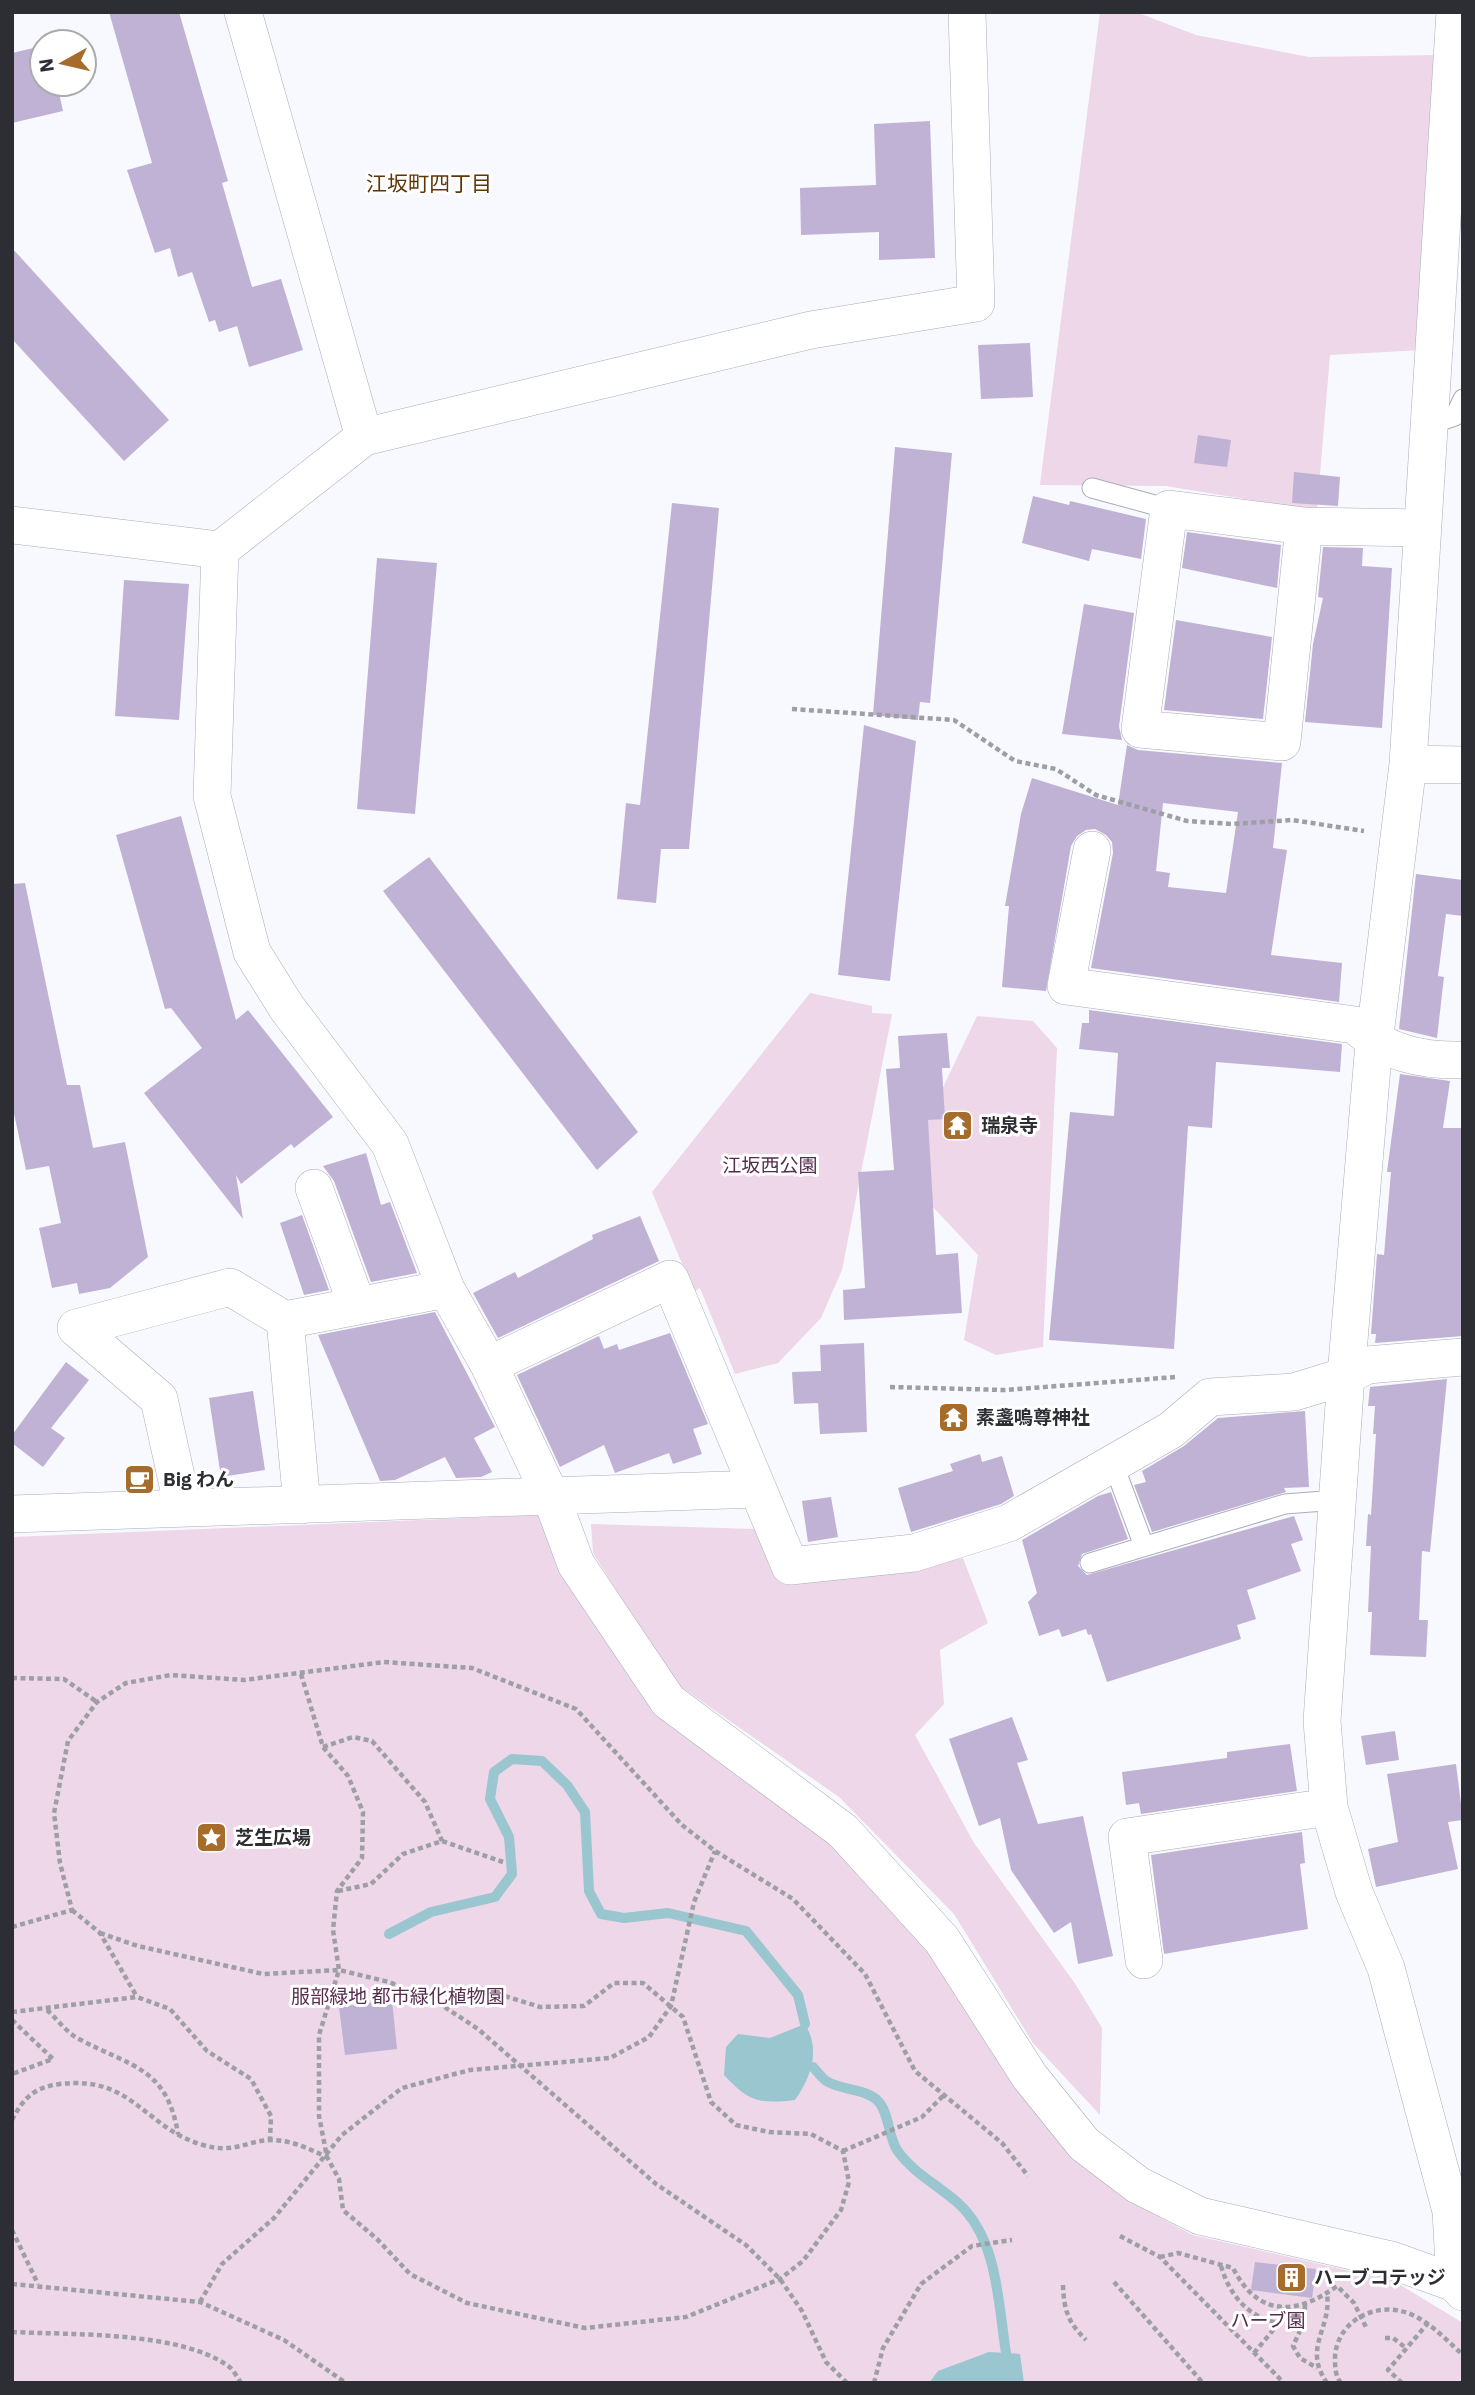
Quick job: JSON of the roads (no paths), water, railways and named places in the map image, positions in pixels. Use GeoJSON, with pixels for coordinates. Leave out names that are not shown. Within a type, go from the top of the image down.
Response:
{"type":"FeatureCollection","features":[{"type":"Feature","properties":{"kind":"street"},"geometry":{"type":"LineString","coordinates":[[243,12],[364,437]]}},
{"type":"Feature","properties":{"kind":"street"},"geometry":{"type":"LineString","coordinates":[[12,525],[219,550],[364,437],[811,330],[976,303],[967,12]]}},
{"type":"Feature","properties":{"kind":"street"},"geometry":{"type":"LineString","coordinates":[[219,550],[212,796],[252,951],[288,1008],[390,1144],[446,1289],[489,1365],[552,1499],[576,1564],[668,1701],[843,1831],[942,1940],[1030,2077],[1084,2144],[1138,2185],[1200,2216],[1391,2260],[1459,2288],[1457,2209],[1386,1968],[1354,1892],[1329,1807],[1322,1721],[1346,1376],[1374,1043],[1408,764],[1455,12]]}},
{"type":"Feature","properties":{"kind":"street"},"geometry":{"type":"LineString","coordinates":[[1304,526],[1282,742],[1140,729],[1169,509],[1304,526],[1422,528]]}},
{"type":"Feature","properties":{"kind":"street"},"geometry":{"type":"LineString","coordinates":[[1408,764],[1463,765]]}},
{"type":"Feature","properties":{"kind":"street"},"geometry":{"type":"LineString","coordinates":[[1092,849],[1066,986],[1355,1025],[1374,1043],[1403,1054],[1463,1060]]}},
{"type":"Feature","properties":{"kind":"street"},"geometry":{"type":"LineString","coordinates":[[314,1188],[357,1306]]}},
{"type":"Feature","properties":{"kind":"street"},"geometry":{"type":"LineString","coordinates":[[489,1365],[670,1279],[790,1566],[914,1553],[1009,1523],[1171,1430],[1210,1397],[1294,1392],[1346,1376],[1367,1365],[1463,1357]]}},
{"type":"Feature","properties":{"kind":"street"},"geometry":{"type":"LineString","coordinates":[[183,1508],[159,1399],[76,1328],[230,1287],[285,1320],[446,1289]]}},
{"type":"Feature","properties":{"kind":"street"},"geometry":{"type":"LineString","coordinates":[[285,1320],[302,1505]]}},
{"type":"Feature","properties":{"kind":"street"},"geometry":{"type":"LineString","coordinates":[[12,1514],[552,1499],[758,1489]]}},
{"type":"Feature","properties":{"kind":"street"},"geometry":{"type":"LineString","coordinates":[[1144,1960],[1127,1837],[1329,1807]]}},
{"type":"Feature","properties":{"kind":"lane"},"geometry":{"type":"LineString","coordinates":[[1428,425],[1455,416],[1463,399]]}},
{"type":"Feature","properties":{"kind":"lane"},"geometry":{"type":"LineString","coordinates":[[1092,488],[1169,509]]}},
{"type":"Feature","properties":{"kind":"lane"},"geometry":{"type":"LineString","coordinates":[[1113,1463],[1144,1546]]}},
{"type":"Feature","properties":{"kind":"lane"},"geometry":{"type":"LineString","coordinates":[[1090,1563],[1285,1504],[1337,1500]]}},
{"type":"Feature","properties":{"kind":"water"},"geometry":{"type":"Polygon","coordinates":[[[805,2024],[812,2044],[812,2063],[806,2082],[795,2100],[772,2102],[755,2099],[741,2091],[724,2075],[726,2047],[738,2034],[770,2038],[805,2024]]]}},
{"type":"Feature","properties":{"kind":"water"},"geometry":{"type":"Polygon","coordinates":[[[989,2352],[1020,2354],[1024,2383],[929,2383],[938,2371],[989,2352]]]}},
{"type":"Feature","properties":{"kind":"waterway"},"geometry":{"type":"LineString","coordinates":[[389,1934],[431,1912],[495,1897],[512,1874],[509,1837],[490,1799],[494,1772],[512,1759],[542,1761],[567,1785],[585,1812],[589,1891],[601,1914],[624,1918],[668,1913],[746,1931],[798,1995],[805,2024]]}},
{"type":"Feature","properties":{"kind":"waterway"},"geometry":{"type":"LineString","coordinates":[[813,2067],[828,2082],[867,2094],[878,2101],[884,2111],[894,2144],[903,2158],[958,2203],[971,2218],[989,2253],[998,2293],[1006,2353]]}},
{"type":"Feature","properties":{"kind":"place","name":"瑞泉寺"},"geometry":{"type":"Point","coordinates":[958,1125]}},
{"type":"Feature","properties":{"kind":"place","name":"素盞嗚尊神社"},"geometry":{"type":"Point","coordinates":[953,1417]}},
{"type":"Feature","properties":{"kind":"place","name":"Big わん"},"geometry":{"type":"Point","coordinates":[140,1479]}},
{"type":"Feature","properties":{"kind":"place","name":"芝生広場"},"geometry":{"type":"Point","coordinates":[212,1837]}},
{"type":"Feature","properties":{"kind":"place","name":"ハーブコテッジ"},"geometry":{"type":"Point","coordinates":[1291,2277]}},
{"type":"Feature","properties":{"kind":"district","name":"江坂町四丁目"},"geometry":{"type":"Point","coordinates":[429,183]}},
{"type":"Feature","properties":{"kind":"park label","name":"江坂西公園"},"geometry":{"type":"Point","coordinates":[770,1165]}},
{"type":"Feature","properties":{"kind":"park label","name":"服部緑地 都市緑化植物園"},"geometry":{"type":"Point","coordinates":[398,1996]}},
{"type":"Feature","properties":{"kind":"park label","name":"ハーブ園"},"geometry":{"type":"Point","coordinates":[1268,2320]}}]}
